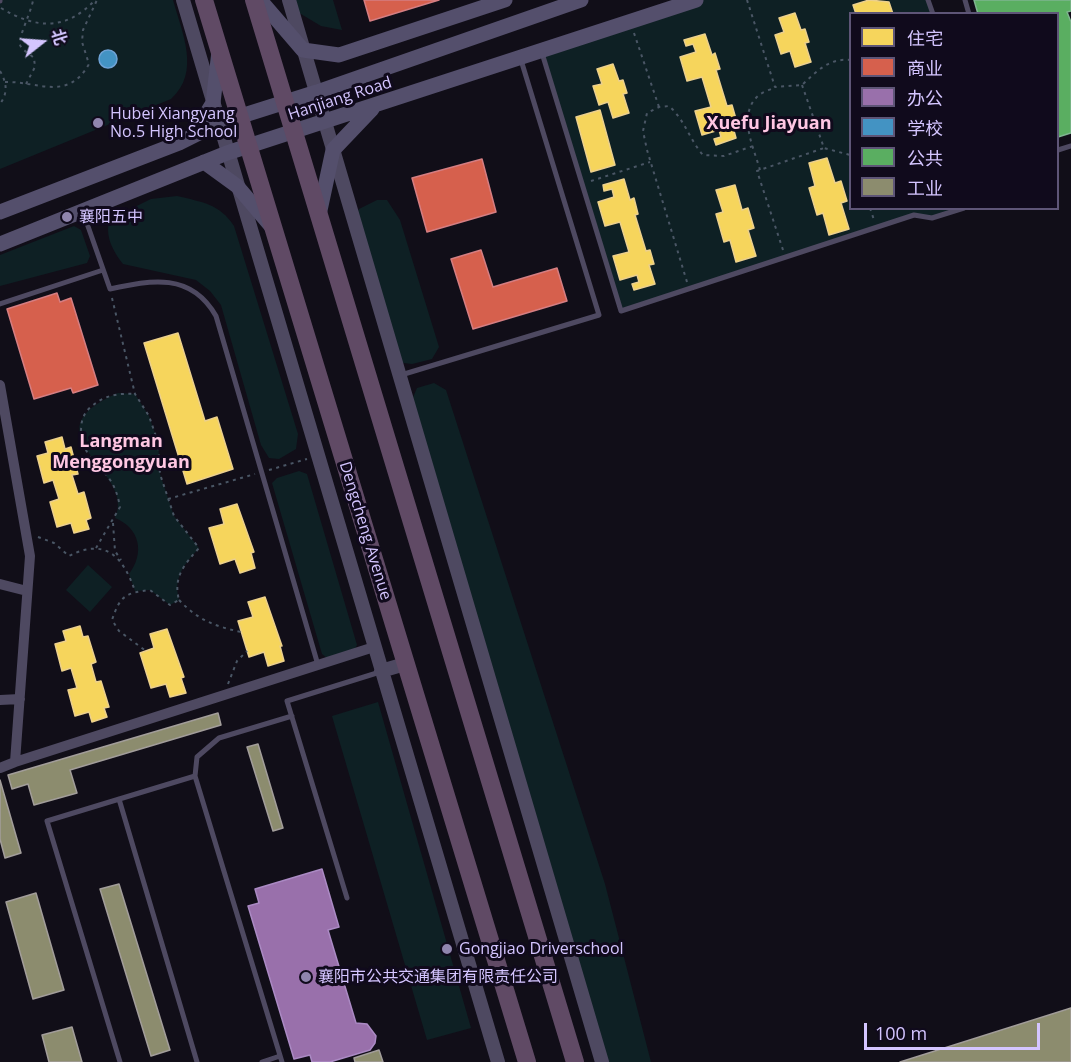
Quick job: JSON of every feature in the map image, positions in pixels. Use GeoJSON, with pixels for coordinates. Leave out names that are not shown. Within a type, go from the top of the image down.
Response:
{"type":"FeatureCollection","features":[{"type":"Feature","properties":{"kind":"highway","name":"Dengcheng Avenue"},"geometry":{"type":"LineString","coordinates":[[204,0],[527,1062]]}},
{"type":"Feature","properties":{"kind":"highway"},"geometry":{"type":"LineString","coordinates":[[254,0],[575,1062]]}},
{"type":"Feature","properties":{"kind":"main road"},"geometry":{"type":"LineString","coordinates":[[260,0],[303,50],[339,55],[505,0]]}},
{"type":"Feature","properties":{"kind":"main road","name":"Hanjiang Road"},"geometry":{"type":"LineString","coordinates":[[0,244],[227,153],[325,123],[696,0]]}},
{"type":"Feature","properties":{"kind":"main road","name":"Hanjiang Road"},"geometry":{"type":"LineString","coordinates":[[0,212],[193,136],[219,123],[316,92],[570,1]]}},
{"type":"Feature","properties":{"kind":"main road"},"geometry":{"type":"LineString","coordinates":[[193,136],[213,103],[219,51]]}},
{"type":"Feature","properties":{"kind":"main road"},"geometry":{"type":"LineString","coordinates":[[319,218],[333,150],[374,107]]}},
{"type":"Feature","properties":{"kind":"main road"},"geometry":{"type":"LineString","coordinates":[[204,162],[237,186],[272,228]]}},
{"type":"Feature","properties":{"kind":"street"},"geometry":{"type":"LineString","coordinates":[[183,0],[498,1062]]}},
{"type":"Feature","properties":{"kind":"street"},"geometry":{"type":"LineString","coordinates":[[289,0],[602,1062]]}},
{"type":"Feature","properties":{"kind":"street"},"geometry":{"type":"LineString","coordinates":[[194,35],[212,29]]}},
{"type":"Feature","properties":{"kind":"street"},"geometry":{"type":"LineString","coordinates":[[0,385],[30,555],[15,762]]}},
{"type":"Feature","properties":{"kind":"street"},"geometry":{"type":"LineString","coordinates":[[0,584],[27,591]]}},
{"type":"Feature","properties":{"kind":"street"},"geometry":{"type":"LineString","coordinates":[[0,768],[374,647]]}},
{"type":"Feature","properties":{"kind":"street"},"geometry":{"type":"LineString","coordinates":[[381,671],[405,664]]}},
{"type":"Feature","properties":{"kind":"street"},"geometry":{"type":"LineString","coordinates":[[0,700],[20,699]]}},
{"type":"Feature","properties":{"kind":"lane"},"geometry":{"type":"LineString","coordinates":[[542,51],[621,311],[914,215],[932,218],[958,210]]}},
{"type":"Feature","properties":{"kind":"lane"},"geometry":{"type":"LineString","coordinates":[[400,375],[599,315],[521,58]]}},
{"type":"Feature","properties":{"kind":"lane"},"geometry":{"type":"LineString","coordinates":[[83,210],[110,289],[151,280],[187,287],[208,303],[216,316],[318,665]]}},
{"type":"Feature","properties":{"kind":"lane"},"geometry":{"type":"LineString","coordinates":[[0,304],[103,270]]}},
{"type":"Feature","properties":{"kind":"lane"},"geometry":{"type":"LineString","coordinates":[[346,898],[287,701],[381,671]]}},
{"type":"Feature","properties":{"kind":"lane"},"geometry":{"type":"LineString","coordinates":[[262,1062],[281,1059],[195,776],[197,757],[219,738],[291,716]]}},
{"type":"Feature","properties":{"kind":"lane"},"geometry":{"type":"LineString","coordinates":[[120,1062],[46,821],[195,776]]}},
{"type":"Feature","properties":{"kind":"lane"},"geometry":{"type":"LineString","coordinates":[[119,799],[197,1062]]}},
{"type":"Feature","properties":{"kind":"path"},"geometry":{"type":"LineString","coordinates":[[26,85],[35,67],[34,58],[20,46],[19,39],[28,21],[33,0]]}},
{"type":"Feature","properties":{"kind":"path"},"geometry":{"type":"LineString","coordinates":[[0,8],[37,24],[60,23],[81,15],[96,0]]}},
{"type":"Feature","properties":{"kind":"path"},"geometry":{"type":"LineString","coordinates":[[5,82],[19,82],[41,88],[73,82],[82,76],[89,64],[82,42],[83,30],[96,0]]}},
{"type":"Feature","properties":{"kind":"path"},"geometry":{"type":"LineString","coordinates":[[747,0],[775,87]]}},
{"type":"Feature","properties":{"kind":"path"},"geometry":{"type":"LineString","coordinates":[[631,22],[659,107]]}},
{"type":"Feature","properties":{"kind":"path"},"geometry":{"type":"LineString","coordinates":[[760,170],[748,127],[749,109],[758,96],[775,87],[802,85],[822,65],[840,59],[849,60]]}},
{"type":"Feature","properties":{"kind":"path"},"geometry":{"type":"LineString","coordinates":[[0,71],[5,82],[6,93],[0,104]]}},
{"type":"Feature","properties":{"kind":"path"},"geometry":{"type":"LineString","coordinates":[[802,85],[824,148]]}},
{"type":"Feature","properties":{"kind":"path"},"geometry":{"type":"LineString","coordinates":[[689,289],[650,162],[643,131],[647,113],[659,107],[669,106],[682,117],[691,141],[703,155],[723,156],[753,147]]}},
{"type":"Feature","properties":{"kind":"path"},"geometry":{"type":"LineString","coordinates":[[785,257],[757,171],[824,148],[849,155]]}},
{"type":"Feature","properties":{"kind":"path"},"geometry":{"type":"LineString","coordinates":[[582,183],[650,162]]}},
{"type":"Feature","properties":{"kind":"path"},"geometry":{"type":"LineString","coordinates":[[871,210],[876,228]]}},
{"type":"Feature","properties":{"kind":"path"},"geometry":{"type":"LineString","coordinates":[[110,289],[135,394],[149,416],[158,442],[160,474],[168,499],[174,516],[199,548],[182,568],[175,587],[178,600],[194,617],[212,626],[241,632]]}},
{"type":"Feature","properties":{"kind":"path"},"geometry":{"type":"LineString","coordinates":[[96,548],[113,523],[120,507],[117,491],[107,475],[92,459],[84,445],[80,429],[86,411],[97,402],[118,393],[135,394]]}},
{"type":"Feature","properties":{"kind":"path"},"geometry":{"type":"LineString","coordinates":[[168,499],[317,457]]}},
{"type":"Feature","properties":{"kind":"path"},"geometry":{"type":"LineString","coordinates":[[113,523],[115,551],[135,591]]}},
{"type":"Feature","properties":{"kind":"path"},"geometry":{"type":"LineString","coordinates":[[26,535],[48,540],[69,556],[85,548],[96,548],[122,561]]}},
{"type":"Feature","properties":{"kind":"path"},"geometry":{"type":"LineString","coordinates":[[146,651],[119,631],[112,620],[118,602],[135,591],[150,590],[170,605],[178,600]]}},
{"type":"Feature","properties":{"kind":"path"},"geometry":{"type":"LineString","coordinates":[[229,694],[228,678],[237,662],[247,651]]}},
{"type":"Feature","properties":{"kind":"shaded area","name":"Hubei Xiangyang No.5 High School"},"geometry":{"type":"Polygon","coordinates":[[[0,0],[173,0],[187,52],[185,77],[171,99],[0,169],[0,0]]]}},
{"type":"Feature","properties":{"kind":"shaded area"},"geometry":{"type":"Polygon","coordinates":[[[289,0],[333,0],[342,30],[321,26],[291,8],[289,0]]]}},
{"type":"Feature","properties":{"kind":"shaded area"},"geometry":{"type":"Polygon","coordinates":[[[696,0],[928,0],[933,12],[849,12],[849,210],[960,210],[932,218],[914,215],[621,311],[542,51],[696,0]]]}},
{"type":"Feature","properties":{"kind":"shaded area"},"geometry":{"type":"Polygon","coordinates":[[[177,196],[216,208],[234,226],[298,434],[296,449],[279,459],[269,458],[261,445],[221,305],[210,291],[196,280],[123,264],[110,243],[108,225],[110,219],[151,199],[177,196]]]}},
{"type":"Feature","properties":{"kind":"shaded area"},"geometry":{"type":"Polygon","coordinates":[[[377,200],[387,200],[400,220],[439,347],[432,359],[412,364],[396,362],[354,219],[359,209],[377,200]]]}},
{"type":"Feature","properties":{"kind":"shaded area"},"geometry":{"type":"Polygon","coordinates":[[[74,226],[81,230],[90,256],[87,263],[0,286],[0,255],[74,226]]]}},
{"type":"Feature","properties":{"kind":"shaded area"},"geometry":{"type":"Polygon","coordinates":[[[434,383],[446,390],[605,884],[651,1062],[602,1062],[409,407],[417,388],[434,383]]]}},
{"type":"Feature","properties":{"kind":"shaded area"},"geometry":{"type":"Polygon","coordinates":[[[118,393],[135,394],[149,416],[158,442],[160,474],[174,516],[199,548],[181,572],[177,585],[179,600],[170,605],[150,590],[135,591],[129,574],[137,558],[135,535],[123,522],[115,518],[118,501],[112,484],[81,438],[80,423],[91,408],[118,393]]]}},
{"type":"Feature","properties":{"kind":"shaded area"},"geometry":{"type":"Polygon","coordinates":[[[299,471],[307,474],[357,645],[354,650],[327,658],[322,654],[272,483],[277,478],[299,471]]]}},
{"type":"Feature","properties":{"kind":"shaded area"},"geometry":{"type":"Polygon","coordinates":[[[88,565],[112,587],[90,612],[66,590],[88,565]]]}},
{"type":"Feature","properties":{"kind":"shaded area"},"geometry":{"type":"Polygon","coordinates":[[[378,702],[471,1028],[427,1040],[332,716],[378,702]]]}},
{"type":"Feature","properties":{"kind":"building: 住宅"},"geometry":{"type":"Polygon","coordinates":[[[869,0],[889,2],[892,12],[855,12],[853,5],[869,0]]]}},
{"type":"Feature","properties":{"kind":"building: 住宅"},"geometry":{"type":"Polygon","coordinates":[[[795,13],[801,30],[805,29],[809,42],[805,43],[811,62],[795,67],[790,51],[781,54],[775,35],[784,32],[779,18],[795,13]]]}},
{"type":"Feature","properties":{"kind":"building: 住宅"},"geometry":{"type":"Polygon","coordinates":[[[705,34],[712,55],[715,53],[720,69],[716,70],[727,106],[732,105],[736,119],[731,120],[736,138],[716,145],[714,139],[721,137],[719,130],[702,135],[695,111],[711,107],[702,77],[687,81],[680,57],[696,52],[693,44],[686,46],[684,40],[705,34]]]}},
{"type":"Feature","properties":{"kind":"building: 住宅"},"geometry":{"type":"Polygon","coordinates":[[[613,64],[619,81],[623,80],[627,93],[623,94],[629,113],[613,118],[608,102],[599,105],[593,86],[602,84],[597,69],[613,64]]]}},
{"type":"Feature","properties":{"kind":"building: 住宅"},"geometry":{"type":"Polygon","coordinates":[[[600,110],[615,165],[591,172],[576,117],[600,110]]]}},
{"type":"Feature","properties":{"kind":"building: 住宅"},"geometry":{"type":"Polygon","coordinates":[[[827,158],[835,183],[841,181],[847,201],[841,203],[849,229],[829,235],[823,213],[817,215],[809,188],[815,186],[809,163],[827,158]]]}},
{"type":"Feature","properties":{"kind":"building: 住宅"},"geometry":{"type":"Polygon","coordinates":[[[624,179],[630,200],[634,198],[638,214],[635,215],[646,251],[650,250],[654,264],[649,265],[655,284],[634,290],[632,284],[639,282],[637,275],[620,280],[613,256],[629,252],[620,222],[605,226],[598,202],[614,197],[612,189],[604,191],[603,185],[624,179]]]}},
{"type":"Feature","properties":{"kind":"building: 住宅"},"geometry":{"type":"Polygon","coordinates":[[[735,185],[742,210],[748,208],[754,228],[748,230],[756,256],[736,262],[730,240],[724,242],[716,214],[723,212],[716,190],[735,185]]]}},
{"type":"Feature","properties":{"kind":"building: 住宅"},"geometry":{"type":"Polygon","coordinates":[[[178,333],[205,421],[217,417],[233,469],[187,484],[144,343],[178,333]]]}},
{"type":"Feature","properties":{"kind":"building: 住宅"},"geometry":{"type":"Polygon","coordinates":[[[62,437],[65,449],[71,447],[78,474],[72,475],[78,494],[84,492],[91,518],[86,520],[89,529],[74,533],[71,523],[57,527],[50,502],[59,499],[53,480],[44,483],[37,456],[48,453],[45,442],[62,437]]]}},
{"type":"Feature","properties":{"kind":"building: 住宅"},"geometry":{"type":"Polygon","coordinates":[[[237,504],[254,552],[251,553],[255,568],[240,573],[235,559],[220,564],[209,528],[224,524],[220,509],[237,504]]]}},
{"type":"Feature","properties":{"kind":"building: 住宅"},"geometry":{"type":"Polygon","coordinates":[[[265,597],[282,646],[280,646],[284,661],[268,666],[264,652],[249,657],[238,621],[253,617],[248,602],[265,597]]]}},
{"type":"Feature","properties":{"kind":"building: 住宅"},"geometry":{"type":"Polygon","coordinates":[[[80,626],[83,637],[88,636],[96,662],[91,664],[96,682],[101,681],[109,707],[104,708],[107,717],[92,722],[89,712],[75,716],[68,690],[77,688],[71,668],[62,671],[55,644],[66,641],[63,631],[80,626]]]}},
{"type":"Feature","properties":{"kind":"building: 住宅"},"geometry":{"type":"Polygon","coordinates":[[[167,629],[184,677],[181,678],[186,693],[170,697],[166,684],[151,688],[140,653],[154,648],[150,634],[167,629]]]}},
{"type":"Feature","properties":{"kind":"building: 商业"},"geometry":{"type":"Polygon","coordinates":[[[364,0],[439,0],[370,21],[364,0]]]}},
{"type":"Feature","properties":{"kind":"building: 商业"},"geometry":{"type":"Polygon","coordinates":[[[482,159],[496,212],[427,232],[412,178],[482,159]]]}},
{"type":"Feature","properties":{"kind":"building: 商业"},"geometry":{"type":"Polygon","coordinates":[[[481,250],[493,287],[557,268],[567,301],[473,329],[451,259],[481,250]]]}},
{"type":"Feature","properties":{"kind":"building: 商业"},"geometry":{"type":"Polygon","coordinates":[[[57,293],[60,302],[71,298],[98,385],[73,393],[71,388],[34,399],[7,309],[57,293]]]}},
{"type":"Feature","properties":{"kind":"building: 办公","name":"襄阳市公共交通集团有限责任公司"},"geometry":{"type":"Polygon","coordinates":[[[322,869],[339,927],[328,930],[356,1023],[367,1024],[376,1036],[375,1043],[370,1050],[330,1062],[312,1062],[310,1055],[294,1059],[248,906],[259,903],[255,889],[322,869]]]}},
{"type":"Feature","properties":{"kind":"building: 学校"},"geometry":{"type":"Polygon","coordinates":[[[108,50],[114,53],[117,59],[114,65],[108,68],[102,65],[99,59],[102,53],[108,50]]]}},
{"type":"Feature","properties":{"kind":"building: 公共"},"geometry":{"type":"Polygon","coordinates":[[[974,0],[1071,0],[1071,11],[1067,12],[1071,22],[1071,133],[1059,137],[1059,12],[977,12],[974,0]]]}},
{"type":"Feature","properties":{"kind":"building: 工业"},"geometry":{"type":"Polygon","coordinates":[[[218,713],[221,725],[70,770],[77,793],[34,805],[28,784],[12,789],[8,775],[218,713]]]}},
{"type":"Feature","properties":{"kind":"building: 工业"},"geometry":{"type":"Polygon","coordinates":[[[258,744],[283,828],[273,831],[247,747],[258,744]]]}},
{"type":"Feature","properties":{"kind":"building: 工业"},"geometry":{"type":"Polygon","coordinates":[[[0,780],[21,853],[5,858],[0,839],[0,780]]]}},
{"type":"Feature","properties":{"kind":"building: 工业"},"geometry":{"type":"Polygon","coordinates":[[[119,884],[170,1050],[151,1056],[100,889],[119,884]]]}},
{"type":"Feature","properties":{"kind":"building: 工业"},"geometry":{"type":"Polygon","coordinates":[[[36,893],[64,990],[33,999],[6,902],[36,893]]]}},
{"type":"Feature","properties":{"kind":"building: 工业"},"geometry":{"type":"Polygon","coordinates":[[[1071,1008],[1071,1062],[900,1062],[1071,1008]]]}},
{"type":"Feature","properties":{"kind":"building: 工业"},"geometry":{"type":"Polygon","coordinates":[[[72,1027],[82,1062],[49,1062],[42,1035],[72,1027]]]}},
{"type":"Feature","properties":{"kind":"building: 工业"},"geometry":{"type":"Polygon","coordinates":[[[379,1050],[383,1062],[355,1062],[354,1058],[379,1050]]]}},
{"type":"Feature","properties":{"kind":"place","name":"Hubei Xiangyang No.5 High School"},"geometry":{"type":"Point","coordinates":[98,123]}},
{"type":"Feature","properties":{"kind":"place","name":"襄阳五中"},"geometry":{"type":"Point","coordinates":[67,217]}},
{"type":"Feature","properties":{"kind":"place","name":"Gongjiao Driverschool"},"geometry":{"type":"Point","coordinates":[447,949]}},
{"type":"Feature","properties":{"kind":"place","name":"襄阳市公共交通集团有限责任公司"},"geometry":{"type":"Point","coordinates":[306,977]}},
{"type":"Feature","properties":{"kind":"district","name":"Xuefu Jiayuan"},"geometry":{"type":"Point","coordinates":[769,124]}},
{"type":"Feature","properties":{"kind":"district","name":"Langman Menggongyuan"},"geometry":{"type":"Point","coordinates":[121,452]}}]}
